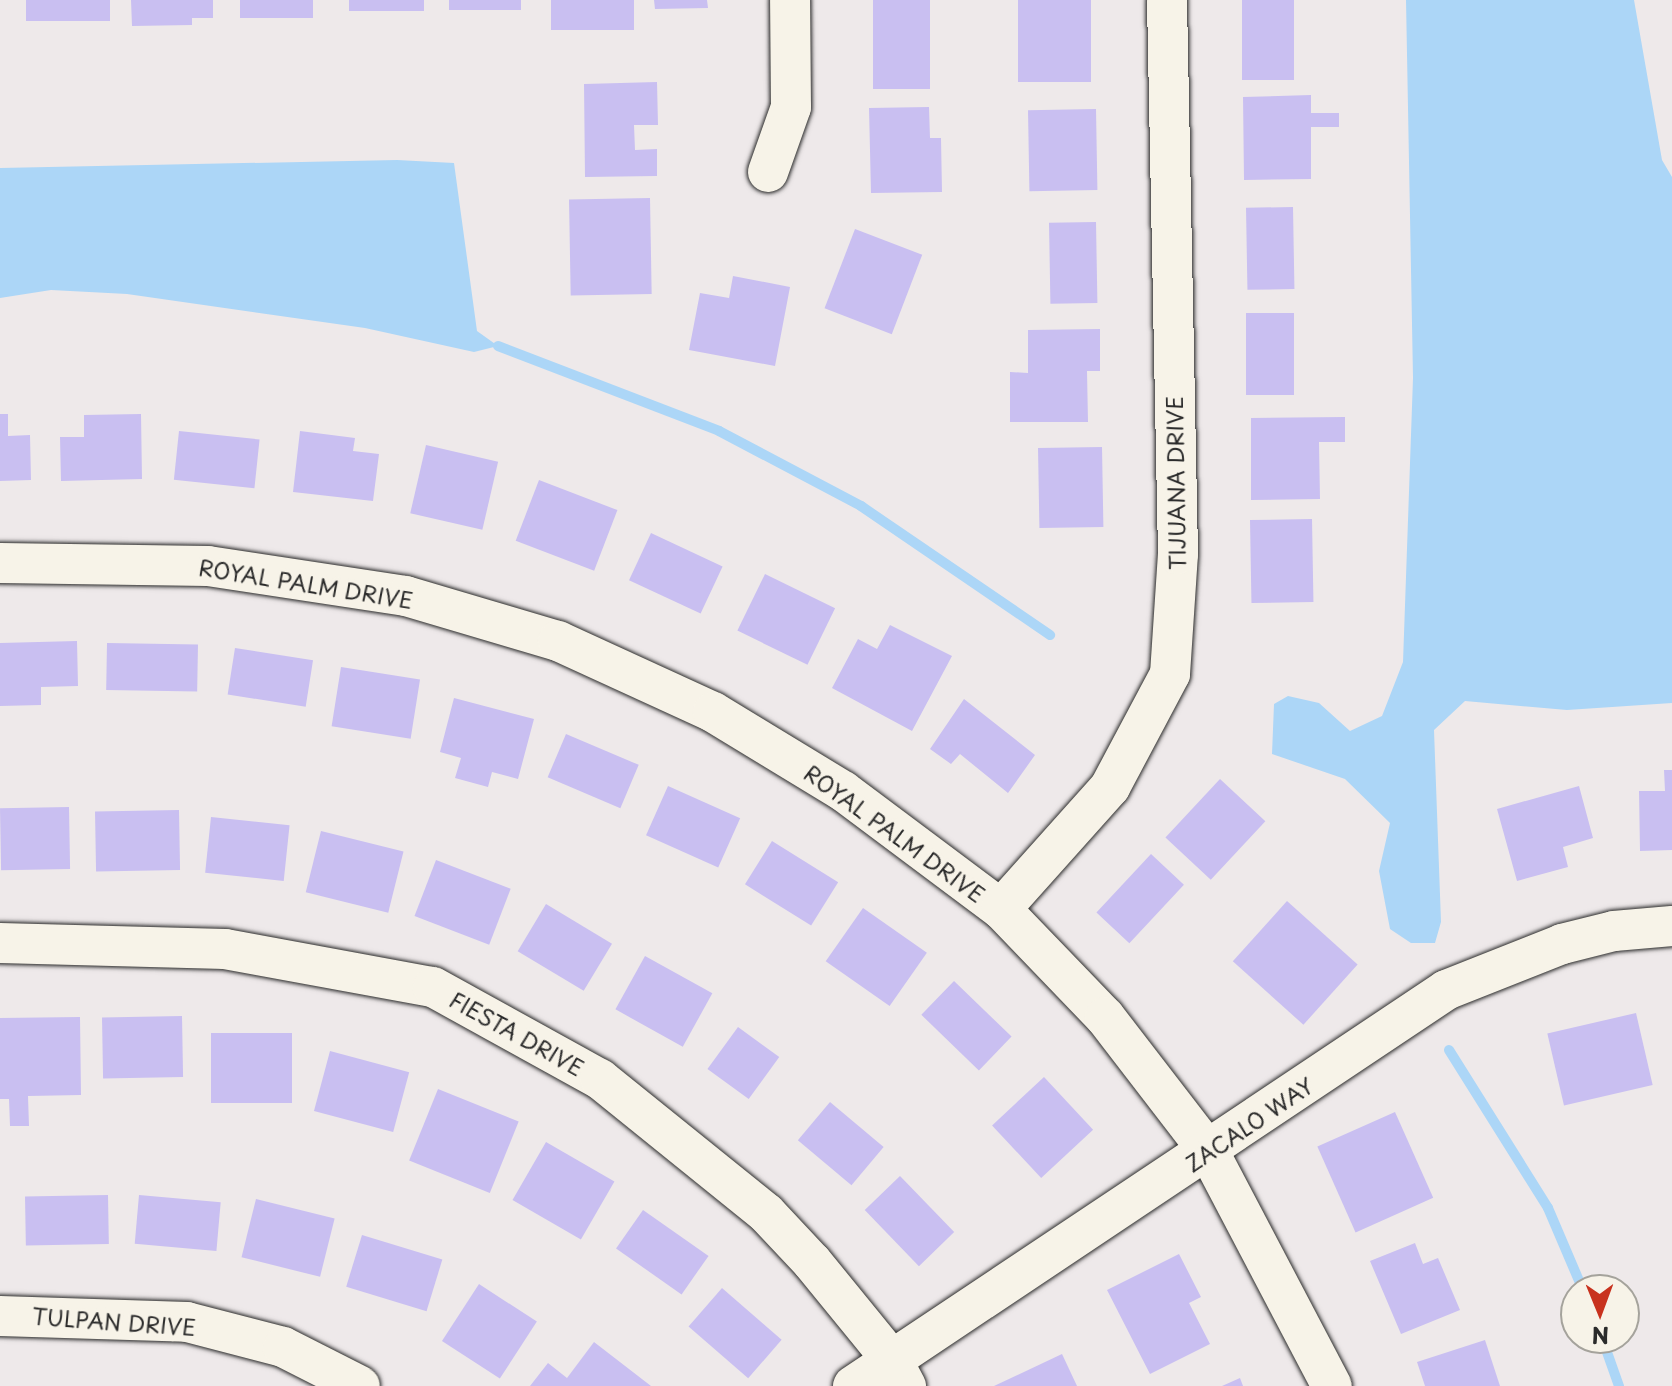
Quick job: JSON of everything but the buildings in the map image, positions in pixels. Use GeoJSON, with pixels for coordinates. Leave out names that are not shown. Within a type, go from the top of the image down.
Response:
{"type":"FeatureCollection","features":[{"type":"Feature","properties":{"kind":"street"},"geometry":{"type":"LineString","coordinates":[[768,172],[791,107],[790,0]]}},
{"type":"Feature","properties":{"kind":"street","name":"TIJUANA DRIVE"},"geometry":{"type":"LineString","coordinates":[[1001,909],[1110,787],[1170,674],[1178,554],[1167,0]]}},
{"type":"Feature","properties":{"kind":"street","name":"ROYAL PALM DRIVE"},"geometry":{"type":"LineString","coordinates":[[0,563],[208,566],[406,596],[558,641],[739,728],[843,791],[1001,909],[1105,1017],[1209,1152],[1332,1386]]}},
{"type":"Feature","properties":{"kind":"street","name":"ZACALO WAY"},"geometry":{"type":"LineString","coordinates":[[853,1386],[899,1373],[1209,1152],[1446,990],[1562,944],[1614,931],[1672,926]]}},
{"type":"Feature","properties":{"kind":"street","name":"FIESTA DRIVE"},"geometry":{"type":"LineString","coordinates":[[0,943],[225,949],[433,987],[600,1079],[766,1213],[899,1373]]}},
{"type":"Feature","properties":{"kind":"street","name":"TULPAN DRIVE"},"geometry":{"type":"LineString","coordinates":[[0,1316],[187,1322],[283,1347],[360,1386]]}},
{"type":"Feature","properties":{"kind":"water"},"geometry":{"type":"Polygon","coordinates":[[[1406,0],[1634,0],[1662,160],[1672,177],[1672,703],[1567,710],[1465,701],[1434,730],[1441,922],[1435,943],[1411,943],[1390,929],[1379,871],[1390,823],[1345,779],[1272,754],[1274,704],[1288,696],[1319,703],[1350,731],[1382,716],[1403,662],[1413,378],[1406,0]]]}},
{"type":"Feature","properties":{"kind":"water"},"geometry":{"type":"Polygon","coordinates":[[[397,160],[454,163],[477,331],[498,346],[474,352],[365,328],[127,294],[51,290],[0,298],[0,168],[397,160]]]}},
{"type":"Feature","properties":{"kind":"waterway"},"geometry":{"type":"LineString","coordinates":[[498,346],[719,431],[861,506],[1050,635]]}},
{"type":"Feature","properties":{"kind":"waterway"},"geometry":{"type":"LineString","coordinates":[[1449,1050],[1548,1208],[1576,1274]]}},
{"type":"Feature","properties":{"kind":"waterway"},"geometry":{"type":"LineString","coordinates":[[1608,1354],[1619,1386]]}}]}
